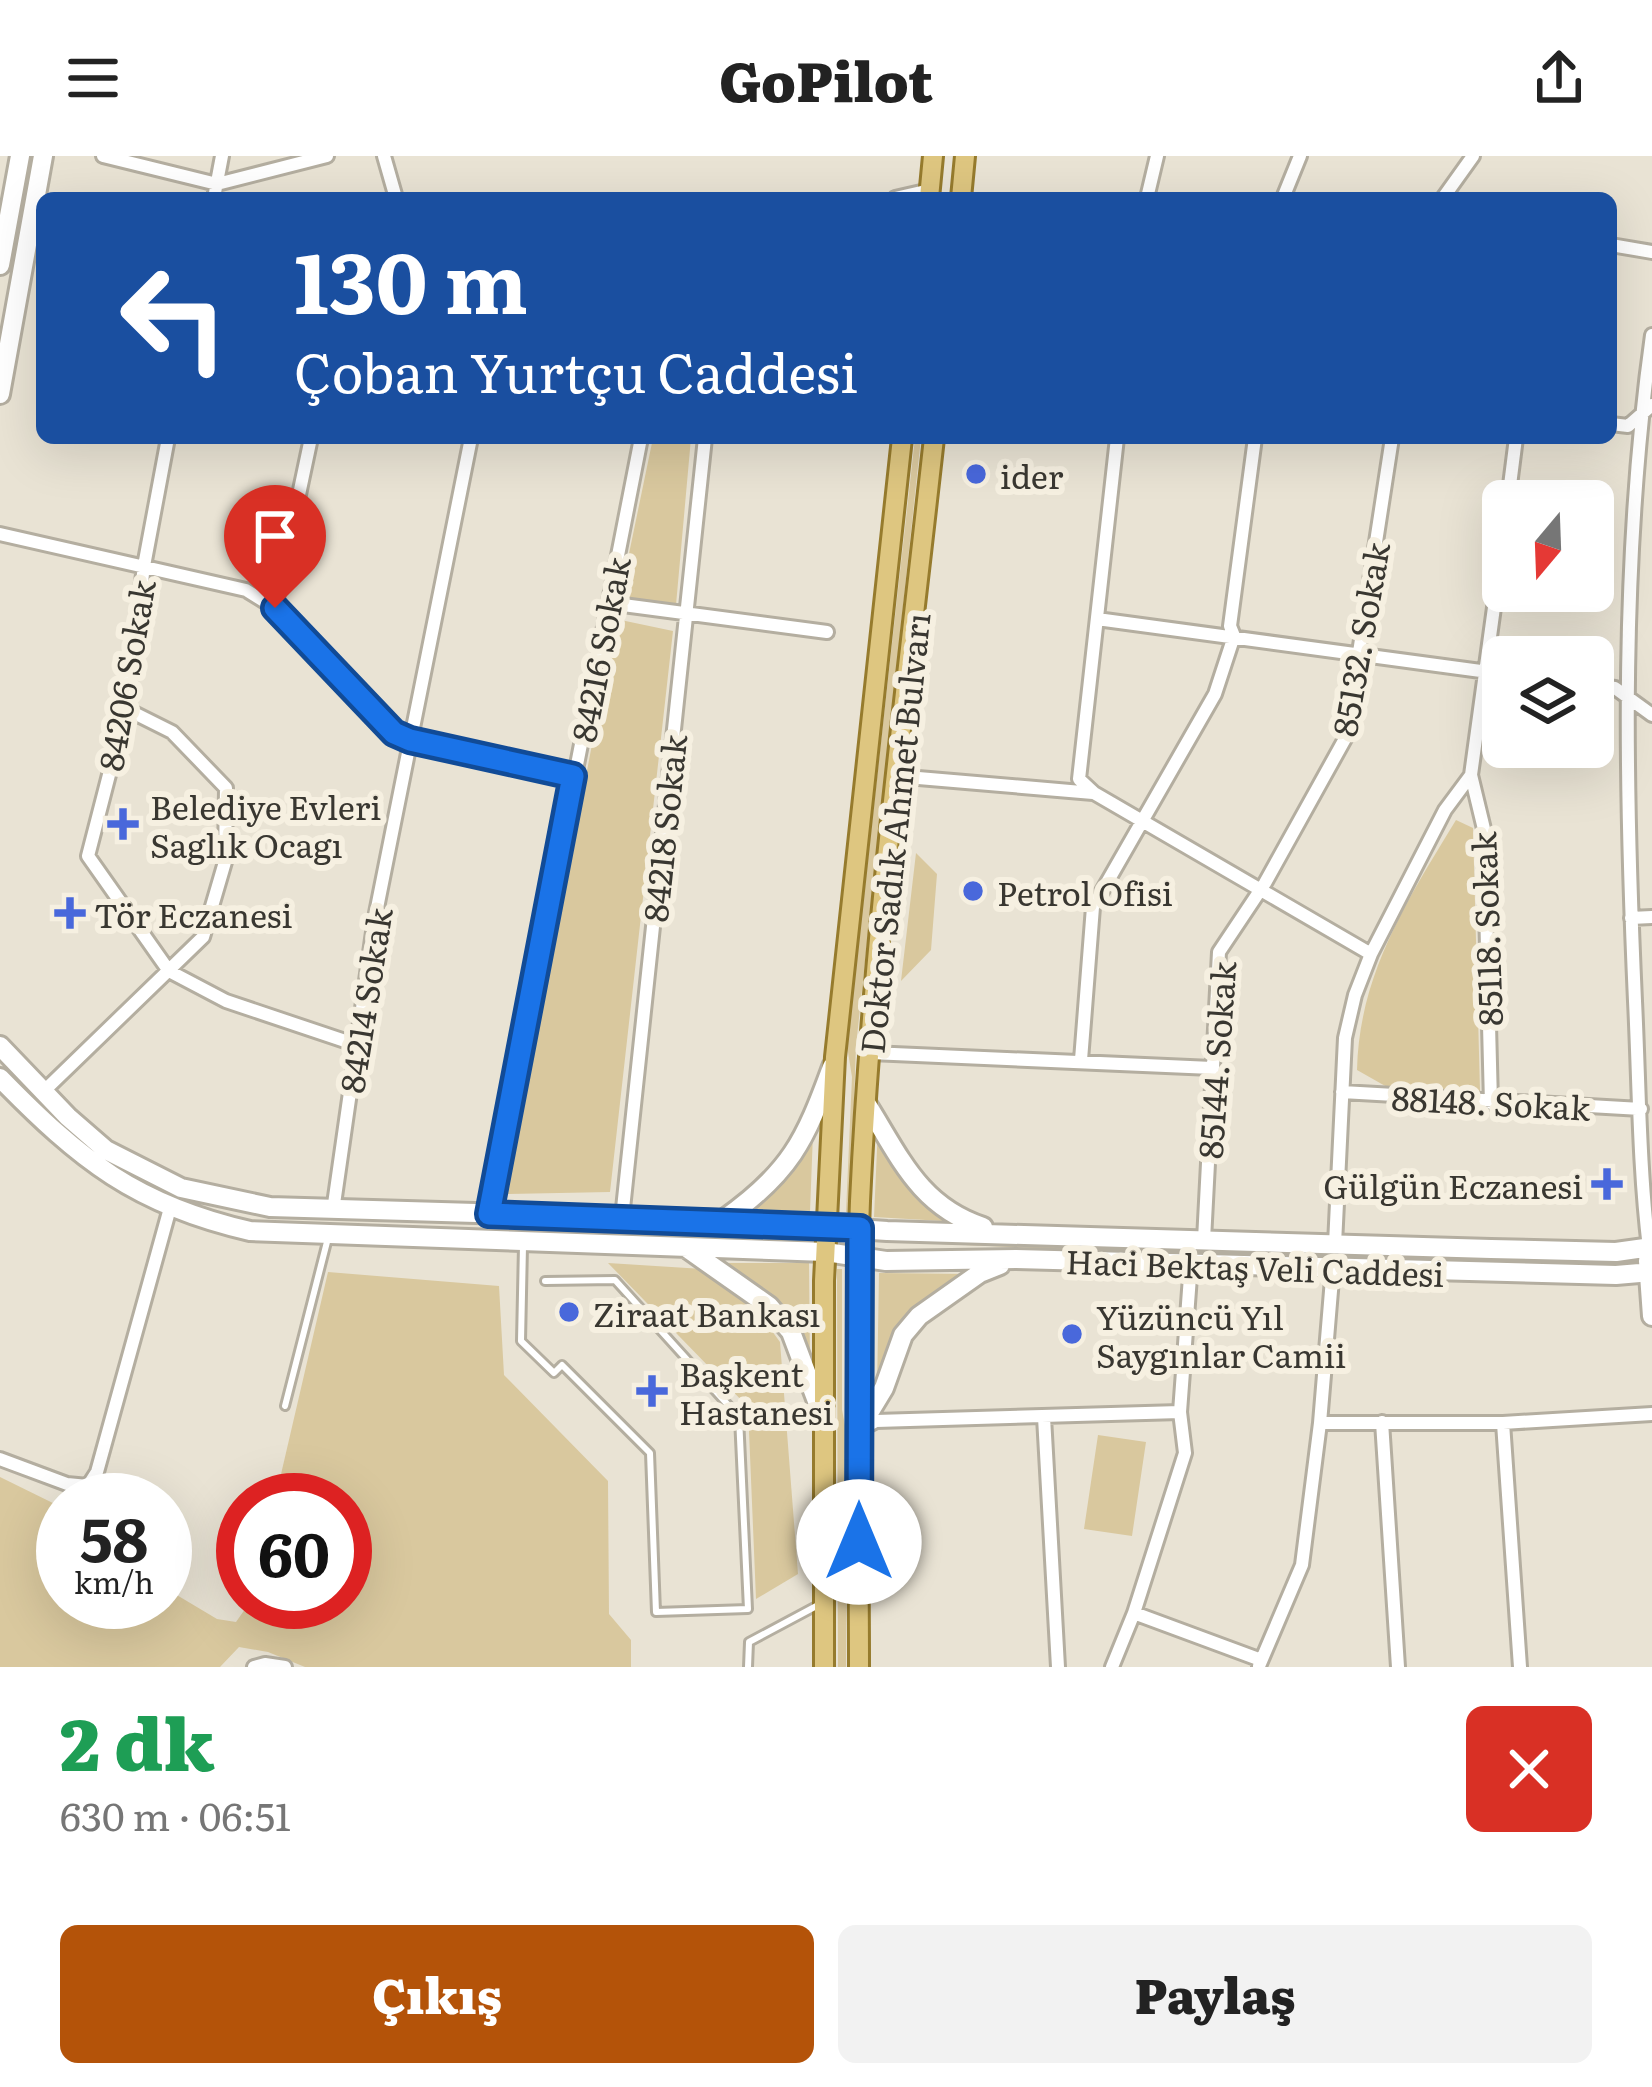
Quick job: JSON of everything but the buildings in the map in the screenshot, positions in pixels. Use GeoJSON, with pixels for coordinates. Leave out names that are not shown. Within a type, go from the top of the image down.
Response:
{"type":"FeatureCollection","features":[{"type":"Feature","properties":{"kind":"main road"},"geometry":{"type":"LineString","coordinates":[[0,265],[20,156]]}},
{"type":"Feature","properties":{"kind":"main road"},"geometry":{"type":"LineString","coordinates":[[36,192],[43,156]]}},
{"type":"Feature","properties":{"kind":"main road"},"geometry":{"type":"LineString","coordinates":[[930,192],[933,156]]}},
{"type":"Feature","properties":{"kind":"main road"},"geometry":{"type":"LineString","coordinates":[[962,192],[965,156]]}},
{"type":"Feature","properties":{"kind":"main road"},"geometry":{"type":"LineString","coordinates":[[0,394],[36,195]]}},
{"type":"Feature","properties":{"kind":"main road","name":"Doktor Sadık Ahmet Bulvarı"},"geometry":{"type":"LineString","coordinates":[[826,1252],[836,1057],[901,444]]}},
{"type":"Feature","properties":{"kind":"main road","name":"Doktor Sadık Ahmet Bulvarı"},"geometry":{"type":"LineString","coordinates":[[859,1256],[866,1103],[895,776],[933,444]]}},
{"type":"Feature","properties":{"kind":"main road","name":"Haci Bektaş Veli Caddesi"},"geometry":{"type":"LineString","coordinates":[[0,1046],[106,1150],[181,1188],[271,1207],[1335,1244],[1616,1252],[1650,1247]]}},
{"type":"Feature","properties":{"kind":"main road"},"geometry":{"type":"LineString","coordinates":[[723,1220],[776,1178],[793,1155],[810,1128],[836,1057]]}},
{"type":"Feature","properties":{"kind":"main road","name":"Haci Bektaş Veli Caddesi"},"geometry":{"type":"LineString","coordinates":[[0,1078],[47,1127],[100,1170],[170,1208],[250,1231],[826,1252],[886,1261],[1016,1259],[1595,1275],[1650,1272]]}},
{"type":"Feature","properties":{"kind":"main road"},"geometry":{"type":"LineString","coordinates":[[866,1103],[924,1193],[952,1217],[1005,1234]]}},
{"type":"Feature","properties":{"kind":"main road"},"geometry":{"type":"LineString","coordinates":[[683,1246],[769,1306],[791,1332],[824,1420]]}},
{"type":"Feature","properties":{"kind":"main road"},"geometry":{"type":"LineString","coordinates":[[1650,1247],[1652,1316]]}},
{"type":"Feature","properties":{"kind":"main road"},"geometry":{"type":"LineString","coordinates":[[824,1667],[826,1252]]}},
{"type":"Feature","properties":{"kind":"main road"},"geometry":{"type":"LineString","coordinates":[[859,1256],[859,1667]]}},
{"type":"Feature","properties":{"kind":"main road"},"geometry":{"type":"LineString","coordinates":[[859,1431],[884,1388],[903,1336],[919,1316],[980,1273],[1016,1259]]}},
{"type":"Feature","properties":{"kind":"street"},"geometry":{"type":"LineString","coordinates":[[103,156],[216,191],[327,156]]}},
{"type":"Feature","properties":{"kind":"street"},"geometry":{"type":"LineString","coordinates":[[216,191],[222,156]]}},
{"type":"Feature","properties":{"kind":"street"},"geometry":{"type":"LineString","coordinates":[[384,156],[394,192]]}},
{"type":"Feature","properties":{"kind":"street"},"geometry":{"type":"LineString","coordinates":[[1148,192],[1157,156]]}},
{"type":"Feature","properties":{"kind":"street"},"geometry":{"type":"LineString","coordinates":[[1285,192],[1300,156]]}},
{"type":"Feature","properties":{"kind":"street"},"geometry":{"type":"LineString","coordinates":[[1446,192],[1466,158]]}},
{"type":"Feature","properties":{"kind":"street"},"geometry":{"type":"LineString","coordinates":[[1617,245],[1652,252]]}},
{"type":"Feature","properties":{"kind":"street"},"geometry":{"type":"LineString","coordinates":[[1650,1247],[1631,918],[1628,700],[1652,334]]}},
{"type":"Feature","properties":{"kind":"street"},"geometry":{"type":"LineString","coordinates":[[1617,425],[1628,426],[1646,410]]}},
{"type":"Feature","properties":{"kind":"street","name":"84206 Sokak"},"geometry":{"type":"LineString","coordinates":[[167,444],[144,566],[126,709],[88,856],[169,971],[226,1000],[357,1046]]}},
{"type":"Feature","properties":{"kind":"street"},"geometry":{"type":"LineString","coordinates":[[275,608],[310,444]]}},
{"type":"Feature","properties":{"kind":"street","name":"84214 Sokak"},"geometry":{"type":"LineString","coordinates":[[333,1211],[375,918],[470,444]]}},
{"type":"Feature","properties":{"kind":"street","name":"84216 Sokak"},"geometry":{"type":"LineString","coordinates":[[489,1214],[640,444]]}},
{"type":"Feature","properties":{"kind":"street","name":"84218 Sokak"},"geometry":{"type":"LineString","coordinates":[[622,1218],[704,444]]}},
{"type":"Feature","properties":{"kind":"street"},"geometry":{"type":"LineString","coordinates":[[1117,444],[1079,779],[1094,794],[1371,954]]}},
{"type":"Feature","properties":{"kind":"street"},"geometry":{"type":"LineString","coordinates":[[1081,1060],[1093,907],[1215,694],[1234,636],[1230,626],[1254,444]]}},
{"type":"Feature","properties":{"kind":"street","name":"85132. Sokak"},"geometry":{"type":"LineString","coordinates":[[1258,890],[1346,737],[1391,444]]}},
{"type":"Feature","properties":{"kind":"street"},"geometry":{"type":"LineString","coordinates":[[1511,480],[1515,444]]}},
{"type":"Feature","properties":{"kind":"street"},"geometry":{"type":"LineString","coordinates":[[0,534],[246,590],[275,608],[383,722],[410,740],[573,776]]}},
{"type":"Feature","properties":{"kind":"street"},"geometry":{"type":"LineString","coordinates":[[608,603],[827,632]]}},
{"type":"Feature","properties":{"kind":"street"},"geometry":{"type":"LineString","coordinates":[[1097,619],[1482,671]]}},
{"type":"Feature","properties":{"kind":"street"},"geometry":{"type":"LineString","coordinates":[[1614,688],[1652,715]]}},
{"type":"Feature","properties":{"kind":"street","name":"85118. Sokak"},"geometry":{"type":"LineString","coordinates":[[1482,699],[1471,775],[1484,830],[1491,1103]]}},
{"type":"Feature","properties":{"kind":"street"},"geometry":{"type":"LineString","coordinates":[[44,1091],[203,937],[225,862],[226,788],[172,732],[126,709]]}},
{"type":"Feature","properties":{"kind":"street"},"geometry":{"type":"LineString","coordinates":[[1335,1244],[1345,1038],[1355,995],[1371,954],[1445,811],[1471,775]]}},
{"type":"Feature","properties":{"kind":"street"},"geometry":{"type":"LineString","coordinates":[[895,776],[1094,794]]}},
{"type":"Feature","properties":{"kind":"street","name":"85144. Sokak"},"geometry":{"type":"LineString","coordinates":[[1204,1240],[1219,952],[1258,890]]}},
{"type":"Feature","properties":{"kind":"street"},"geometry":{"type":"LineString","coordinates":[[1631,918],[1652,917]]}},
{"type":"Feature","properties":{"kind":"street"},"geometry":{"type":"LineString","coordinates":[[871,1053],[1212,1068]]}},
{"type":"Feature","properties":{"kind":"street","name":"88148. Sokak"},"geometry":{"type":"LineString","coordinates":[[1342,1092],[1640,1109]]}},
{"type":"Feature","properties":{"kind":"street"},"geometry":{"type":"LineString","coordinates":[[0,1459],[68,1484],[88,1486],[97,1472],[170,1208]]}},
{"type":"Feature","properties":{"kind":"street"},"geometry":{"type":"LineString","coordinates":[[1112,1667],[1185,1453],[1180,1412],[1191,1263]]}},
{"type":"Feature","properties":{"kind":"street"},"geometry":{"type":"LineString","coordinates":[[1134,1613],[1260,1664],[1302,1565],[1333,1267]]}},
{"type":"Feature","properties":{"kind":"street"},"geometry":{"type":"LineString","coordinates":[[859,1431],[876,1420],[1180,1412]]}},
{"type":"Feature","properties":{"kind":"street"},"geometry":{"type":"LineString","coordinates":[[1320,1424],[1503,1423],[1652,1414]]}},
{"type":"Feature","properties":{"kind":"street"},"geometry":{"type":"LineString","coordinates":[[1044,1418],[1058,1667]]}},
{"type":"Feature","properties":{"kind":"street"},"geometry":{"type":"LineString","coordinates":[[1382,1422],[1398,1667]]}},
{"type":"Feature","properties":{"kind":"street"},"geometry":{"type":"LineString","coordinates":[[1503,1423],[1520,1667]]}},
{"type":"Feature","properties":{"kind":"street"},"geometry":{"type":"LineString","coordinates":[[254,1667],[285,1667]]}},
{"type":"Feature","properties":{"kind":"lane"},"geometry":{"type":"LineString","coordinates":[[285,1406],[328,1234]]}},
{"type":"Feature","properties":{"kind":"lane"},"geometry":{"type":"LineString","coordinates":[[523,1242],[521,1342],[554,1373],[562,1365],[650,1453],[656,1612],[748,1609],[739,1417],[615,1280],[544,1281]]}},
{"type":"Feature","properties":{"kind":"lane"},"geometry":{"type":"LineString","coordinates":[[748,1667],[748,1642],[825,1601]]}},
{"type":"Feature","properties":{"kind":"shaded area"},"geometry":{"type":"Polygon","coordinates":[[[652,444],[690,444],[676,605],[620,597],[652,444]]]}},
{"type":"Feature","properties":{"kind":"shaded area"},"geometry":{"type":"Polygon","coordinates":[[[914,444],[920,444],[856,1046],[850,1213],[846,1212],[852,1077],[847,1046],[914,444]]]}},
{"type":"Feature","properties":{"kind":"shaded area"},"geometry":{"type":"Polygon","coordinates":[[[616,619],[673,631],[610,1192],[506,1194],[616,619]]]}},
{"type":"Feature","properties":{"kind":"shaded area"},"geometry":{"type":"Polygon","coordinates":[[[1456,820],[1473,828],[1480,1091],[1387,1087],[1357,1070],[1367,1002],[1389,939],[1456,820]]]}},
{"type":"Feature","properties":{"kind":"shaded area"},"geometry":{"type":"Polygon","coordinates":[[[916,853],[937,874],[931,950],[901,981],[916,853]]]}},
{"type":"Feature","properties":{"kind":"shaded area"},"geometry":{"type":"Polygon","coordinates":[[[878,1127],[908,1179],[943,1221],[874,1217],[878,1127]]]}},
{"type":"Feature","properties":{"kind":"shaded area"},"geometry":{"type":"Polygon","coordinates":[[[813,1133],[810,1212],[741,1211],[813,1133]]]}},
{"type":"Feature","properties":{"kind":"shaded area"},"geometry":{"type":"Polygon","coordinates":[[[894,1242],[1615,1261],[1618,1264],[1202,1255],[894,1242]]]}},
{"type":"Feature","properties":{"kind":"shaded area"},"geometry":{"type":"Polygon","coordinates":[[[608,1263],[703,1269],[753,1305],[780,1342],[798,1574],[756,1599],[748,1407],[608,1263]]]}},
{"type":"Feature","properties":{"kind":"shaded area"},"geometry":{"type":"Polygon","coordinates":[[[718,1263],[809,1263],[810,1364],[718,1263]]]}},
{"type":"Feature","properties":{"kind":"shaded area"},"geometry":{"type":"Polygon","coordinates":[[[837,1269],[842,1269],[846,1430],[846,1667],[838,1667],[837,1269]]]}},
{"type":"Feature","properties":{"kind":"shaded area"},"geometry":{"type":"Polygon","coordinates":[[[328,1272],[499,1286],[504,1375],[608,1481],[609,1614],[631,1640],[631,1667],[305,1667],[268,1652],[239,1647],[220,1667],[0,1667],[0,1477],[36,1495],[36,1629],[192,1629],[192,1604],[216,1618],[216,1629],[372,1629],[372,1473],[281,1473],[328,1272]]]}},
{"type":"Feature","properties":{"kind":"shaded area"},"geometry":{"type":"Polygon","coordinates":[[[879,1273],[969,1274],[921,1308],[877,1390],[879,1273]]]}},
{"type":"Feature","properties":{"kind":"shaded area"},"geometry":{"type":"Polygon","coordinates":[[[1098,1435],[1146,1442],[1132,1536],[1084,1529],[1098,1435]]]}},
{"type":"Feature","properties":{"kind":"place","name":"ider"},"geometry":{"type":"Point","coordinates":[976,474]}},
{"type":"Feature","properties":{"kind":"place","name":"Belediye Evleri Saglık Ocagı"},"geometry":{"type":"Point","coordinates":[123,824]}},
{"type":"Feature","properties":{"kind":"place","name":"Petrol Ofisi"},"geometry":{"type":"Point","coordinates":[973,891]}},
{"type":"Feature","properties":{"kind":"place","name":"Tör Eczanesi"},"geometry":{"type":"Point","coordinates":[70,913]}},
{"type":"Feature","properties":{"kind":"place","name":"Gülgün Eczanesi"},"geometry":{"type":"Point","coordinates":[1607,1184]}},
{"type":"Feature","properties":{"kind":"place","name":"Ziraat Bankası"},"geometry":{"type":"Point","coordinates":[569,1312]}},
{"type":"Feature","properties":{"kind":"place","name":"Yüzüncü Yıl Saygınlar Camii"},"geometry":{"type":"Point","coordinates":[1072,1334]}},
{"type":"Feature","properties":{"kind":"place","name":"Başkent Hastanesi"},"geometry":{"type":"Point","coordinates":[652,1391]}},
{"type":"Feature","properties":{"kind":"route"},"geometry":{"type":"LineString","coordinates":[[275,608],[394,733],[573,776],[489,1214],[860,1228],[859,1542]]}}]}
